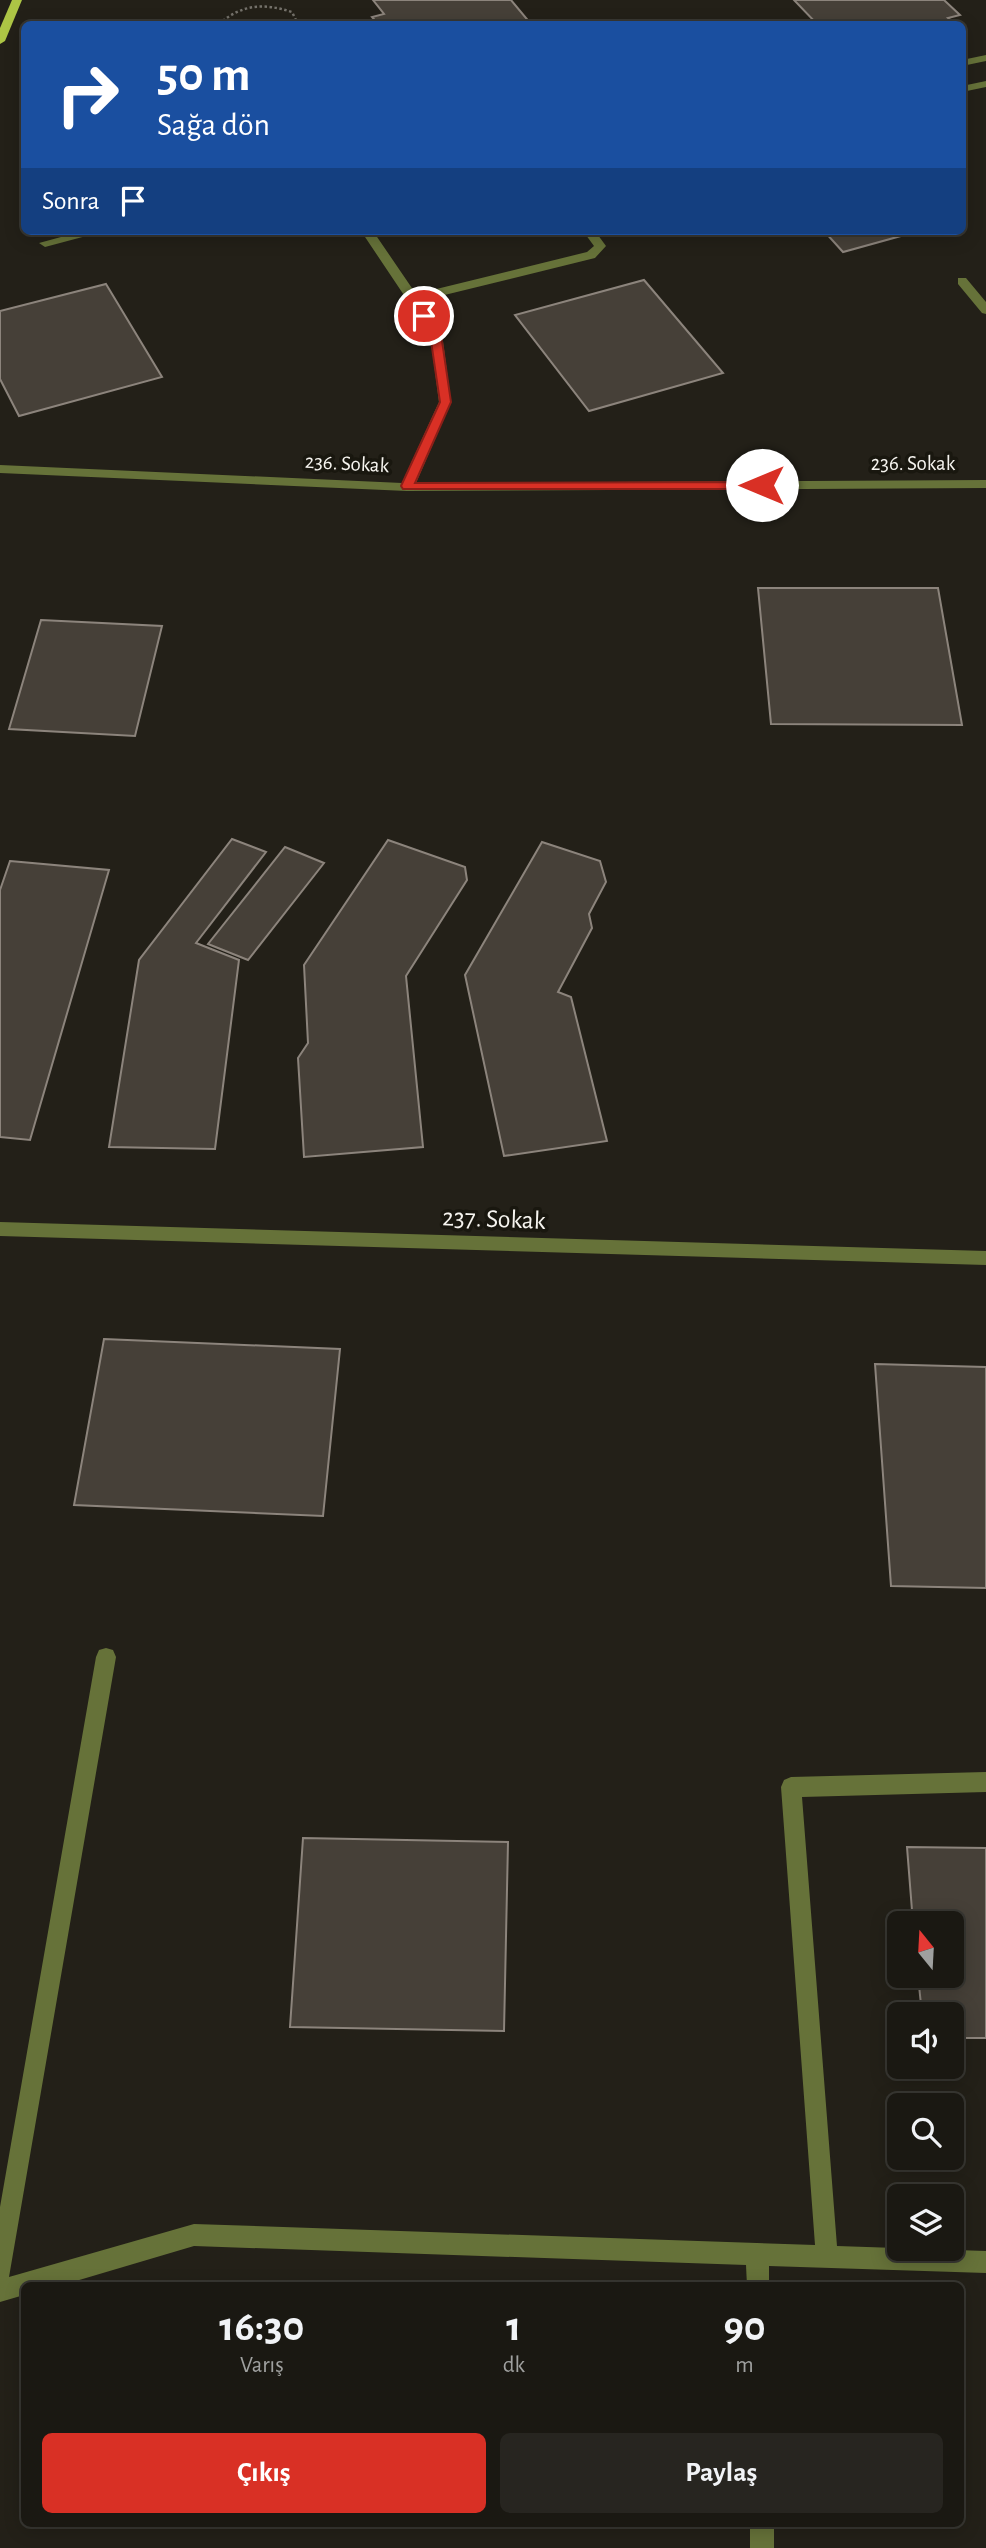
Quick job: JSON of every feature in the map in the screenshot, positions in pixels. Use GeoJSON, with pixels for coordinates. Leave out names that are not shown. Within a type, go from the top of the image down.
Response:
{"type":"FeatureCollection","features":[{"type":"Feature","properties":{"kind":"main road"},"geometry":{"type":"LineString","coordinates":[[0,41],[17,0]]}},
{"type":"Feature","properties":{"kind":"street"},"geometry":{"type":"LineString","coordinates":[[966,62],[986,58]]}},
{"type":"Feature","properties":{"kind":"street"},"geometry":{"type":"LineString","coordinates":[[966,88],[986,84]]}},
{"type":"Feature","properties":{"kind":"street"},"geometry":{"type":"LineString","coordinates":[[44,243],[81,235]]}},
{"type":"Feature","properties":{"kind":"street"},"geometry":{"type":"LineString","coordinates":[[370,235],[436,334],[445,402],[407,486]]}},
{"type":"Feature","properties":{"kind":"street"},"geometry":{"type":"LineString","coordinates":[[412,299],[590,255],[600,246],[592,235]]}},
{"type":"Feature","properties":{"kind":"street"},"geometry":{"type":"LineString","coordinates":[[962,281],[986,310]]}},
{"type":"Feature","properties":{"kind":"street","name":"236. Sokak"},"geometry":{"type":"LineString","coordinates":[[0,469],[407,486],[986,484]]}},
{"type":"Feature","properties":{"kind":"street","name":"237. Sokak"},"geometry":{"type":"LineString","coordinates":[[0,1229],[986,1258]]}},
{"type":"Feature","properties":{"kind":"street"},"geometry":{"type":"LineString","coordinates":[[0,2272],[106,1657]]}},
{"type":"Feature","properties":{"kind":"street"},"geometry":{"type":"LineString","coordinates":[[827,2256],[791,1787],[986,1782]]}},
{"type":"Feature","properties":{"kind":"street"},"geometry":{"type":"LineString","coordinates":[[31,2282],[194,2235],[986,2262]]}},
{"type":"Feature","properties":{"kind":"street"},"geometry":{"type":"LineString","coordinates":[[757,2254],[758,2282]]}},
{"type":"Feature","properties":{"kind":"street"},"geometry":{"type":"LineString","coordinates":[[0,2291],[21,2285]]}},
{"type":"Feature","properties":{"kind":"street"},"geometry":{"type":"LineString","coordinates":[[762,2527],[762,2548]]}},
{"type":"Feature","properties":{"kind":"path"},"geometry":{"type":"LineString","coordinates":[[223,21],[236,10],[258,4],[292,12],[296,21]]}},
{"type":"Feature","properties":{"kind":"building"},"geometry":{"type":"Polygon","coordinates":[[[373,0],[511,0],[528,21],[375,21],[372,17],[384,14],[373,0]]]}},
{"type":"Feature","properties":{"kind":"building"},"geometry":{"type":"Polygon","coordinates":[[[794,0],[944,0],[960,15],[948,18],[952,21],[814,21],[794,0]]]}},
{"type":"Feature","properties":{"kind":"building"},"geometry":{"type":"Polygon","coordinates":[[[828,235],[905,235],[843,252],[828,235]]]}},
{"type":"Feature","properties":{"kind":"building"},"geometry":{"type":"Polygon","coordinates":[[[644,280],[723,373],[589,411],[515,315],[644,280]]]}},
{"type":"Feature","properties":{"kind":"building"},"geometry":{"type":"Polygon","coordinates":[[[106,284],[162,377],[19,416],[0,379],[0,311],[106,284]]]}},
{"type":"Feature","properties":{"kind":"building"},"geometry":{"type":"Polygon","coordinates":[[[758,588],[938,588],[962,725],[771,724],[758,588]]]}},
{"type":"Feature","properties":{"kind":"building"},"geometry":{"type":"Polygon","coordinates":[[[41,620],[162,626],[135,736],[9,729],[41,620]]]}},
{"type":"Feature","properties":{"kind":"building"},"geometry":{"type":"Polygon","coordinates":[[[232,839],[266,852],[196,943],[239,960],[215,1149],[109,1147],[139,960],[232,839]]]}},
{"type":"Feature","properties":{"kind":"building"},"geometry":{"type":"Polygon","coordinates":[[[388,840],[465,867],[467,880],[406,976],[423,1147],[304,1157],[298,1058],[308,1043],[304,965],[388,840]]]}},
{"type":"Feature","properties":{"kind":"building"},"geometry":{"type":"Polygon","coordinates":[[[542,842],[600,861],[606,882],[589,914],[592,928],[558,992],[571,997],[607,1141],[504,1156],[465,975],[542,842]]]}},
{"type":"Feature","properties":{"kind":"building"},"geometry":{"type":"Polygon","coordinates":[[[285,847],[324,863],[248,960],[208,944],[285,847]]]}},
{"type":"Feature","properties":{"kind":"building"},"geometry":{"type":"Polygon","coordinates":[[[10,861],[109,870],[30,1140],[0,1137],[0,890],[10,861]]]}},
{"type":"Feature","properties":{"kind":"building"},"geometry":{"type":"Polygon","coordinates":[[[104,1339],[340,1349],[323,1516],[74,1505],[104,1339]]]}},
{"type":"Feature","properties":{"kind":"building"},"geometry":{"type":"Polygon","coordinates":[[[875,1364],[986,1367],[986,1588],[891,1586],[875,1364]]]}},
{"type":"Feature","properties":{"kind":"building"},"geometry":{"type":"Polygon","coordinates":[[[303,1838],[508,1842],[504,2031],[290,2027],[303,1838]]]}},
{"type":"Feature","properties":{"kind":"building"},"geometry":{"type":"Polygon","coordinates":[[[907,1847],[986,1848],[986,2038],[964,2038],[964,2002],[921,2002],[919,1988],[964,1988],[964,1911],[912,1911],[907,1847]]]}},
{"type":"Feature","properties":{"kind":"route"},"geometry":{"type":"LineString","coordinates":[[424,316],[436,334],[445,402],[407,486],[493,488],[762,485]]}}]}
